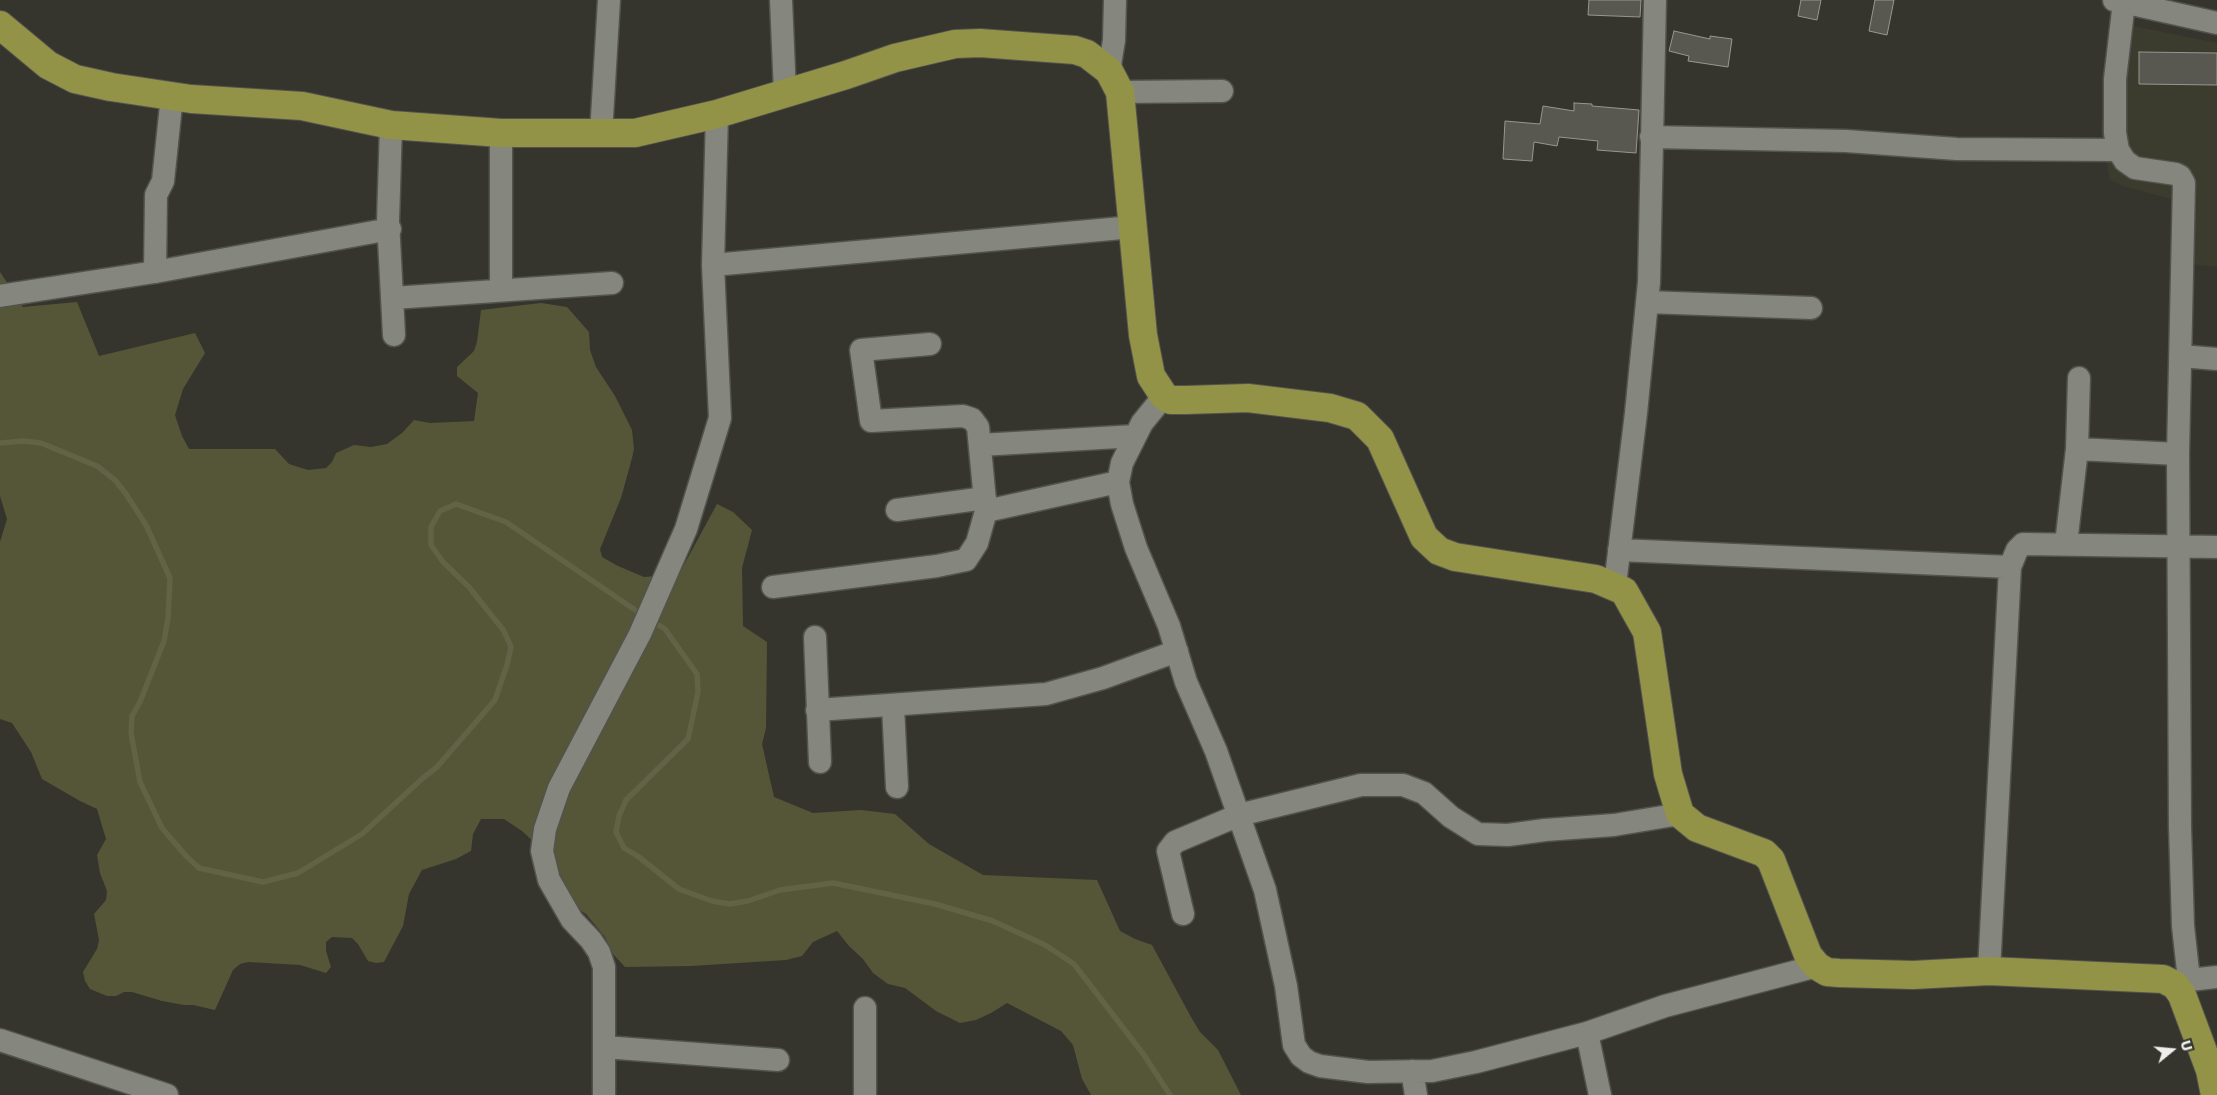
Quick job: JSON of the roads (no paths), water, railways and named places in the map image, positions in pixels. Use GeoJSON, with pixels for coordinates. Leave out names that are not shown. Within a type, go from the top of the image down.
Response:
{"type":"FeatureCollection","features":[{"type":"Feature","properties":{"kind":"main road"},"geometry":{"type":"LineString","coordinates":[[0,25],[48,65],[75,79],[111,87],[172,96],[302,106],[391,125],[501,133],[636,133],[717,114],[895,58],[955,44],[1075,50],[1087,54],[1114,81],[1133,227],[1143,334],[1151,376],[1164,396],[1170,400],[1248,398],[1330,408],[1357,416],[1380,439],[1424,537],[1439,551],[1455,557],[1596,579],[1615,585],[1624,591],[1647,632],[1668,774],[1680,814],[1697,828],[1764,853],[1771,860],[1808,955],[1817,966],[1827,972],[1839,973],[1913,975],[1988,971],[2144,976],[2182,982],[2188,1008],[2210,1070],[2215,1095]]}},
{"type":"Feature","properties":{"kind":"street"},"geometry":{"type":"LineString","coordinates":[[601,134],[609,0]]}},
{"type":"Feature","properties":{"kind":"street"},"geometry":{"type":"LineString","coordinates":[[781,0],[785,93]]}},
{"type":"Feature","properties":{"kind":"street"},"geometry":{"type":"LineString","coordinates":[[1115,0],[1114,81],[1222,91]]}},
{"type":"Feature","properties":{"kind":"street"},"geometry":{"type":"LineString","coordinates":[[1615,585],[1646,302],[1655,0]]}},
{"type":"Feature","properties":{"kind":"street"},"geometry":{"type":"LineString","coordinates":[[2217,23],[2119,1],[2115,79],[2115,132],[2118,150],[2125,161],[2134,168],[2176,174],[2180,176],[2184,183],[2178,454],[2182,982],[2217,977]]}},
{"type":"Feature","properties":{"kind":"street"},"geometry":{"type":"LineString","coordinates":[[155,272],[156,195],[163,181],[172,96]]}},
{"type":"Feature","properties":{"kind":"street"},"geometry":{"type":"LineString","coordinates":[[604,1095],[604,967],[599,952],[591,940],[572,920],[549,880],[542,851],[545,829],[559,788],[640,634],[686,529],[720,418],[713,265],[717,114]]}},
{"type":"Feature","properties":{"kind":"street"},"geometry":{"type":"LineString","coordinates":[[391,125],[390,229],[394,335]]}},
{"type":"Feature","properties":{"kind":"street"},"geometry":{"type":"LineString","coordinates":[[501,133],[501,289]]}},
{"type":"Feature","properties":{"kind":"street"},"geometry":{"type":"LineString","coordinates":[[1651,137],[1846,141],[1957,149],[2118,150]]}},
{"type":"Feature","properties":{"kind":"street"},"geometry":{"type":"LineString","coordinates":[[713,265],[1133,227]]}},
{"type":"Feature","properties":{"kind":"street"},"geometry":{"type":"LineString","coordinates":[[0,296],[155,272],[390,229]]}},
{"type":"Feature","properties":{"kind":"street"},"geometry":{"type":"LineString","coordinates":[[393,298],[501,289],[612,283]]}},
{"type":"Feature","properties":{"kind":"street"},"geometry":{"type":"LineString","coordinates":[[1646,302],[1811,308]]}},
{"type":"Feature","properties":{"kind":"street"},"geometry":{"type":"LineString","coordinates":[[773,587],[938,566],[966,560],[977,543],[986,505],[978,427],[972,419],[963,416],[871,421],[861,350],[930,344]]}},
{"type":"Feature","properties":{"kind":"street"},"geometry":{"type":"LineString","coordinates":[[2181,356],[2217,359]]}},
{"type":"Feature","properties":{"kind":"street"},"geometry":{"type":"LineString","coordinates":[[2066,544],[2078,449],[2079,378]]}},
{"type":"Feature","properties":{"kind":"street"},"geometry":{"type":"LineString","coordinates":[[1164,396],[1142,423],[1122,463],[1118,482],[1122,504],[1136,548],[1178,651],[1186,682],[1216,751],[1265,890],[1286,986],[1294,1045],[1301,1056],[1320,1066],[1368,1072],[1432,1071],[1476,1062],[1587,1033],[1665,1006],[1817,966]]}},
{"type":"Feature","properties":{"kind":"street"},"geometry":{"type":"LineString","coordinates":[[980,446],[1135,436]]}},
{"type":"Feature","properties":{"kind":"street"},"geometry":{"type":"LineString","coordinates":[[2078,449],[2178,454]]}},
{"type":"Feature","properties":{"kind":"street"},"geometry":{"type":"LineString","coordinates":[[898,510],[986,505],[1118,482]]}},
{"type":"Feature","properties":{"kind":"street"},"geometry":{"type":"LineString","coordinates":[[1988,971],[2010,567],[2017,550],[2023,544],[2217,547]]}},
{"type":"Feature","properties":{"kind":"street"},"geometry":{"type":"LineString","coordinates":[[1620,550],[2010,567]]}},
{"type":"Feature","properties":{"kind":"street"},"geometry":{"type":"LineString","coordinates":[[815,637],[820,762]]}},
{"type":"Feature","properties":{"kind":"street"},"geometry":{"type":"LineString","coordinates":[[818,710],[1046,694],[1103,678],[1178,651]]}},
{"type":"Feature","properties":{"kind":"street"},"geometry":{"type":"LineString","coordinates":[[893,706],[897,787]]}},
{"type":"Feature","properties":{"kind":"street"},"geometry":{"type":"LineString","coordinates":[[1183,914],[1168,851],[1175,842],[1239,815],[1361,785],[1404,785],[1424,793],[1451,817],[1478,834],[1508,836],[1545,830],[1614,825],[1680,814]]}},
{"type":"Feature","properties":{"kind":"street"},"geometry":{"type":"LineString","coordinates":[[865,1008],[865,1095]]}},
{"type":"Feature","properties":{"kind":"street"},"geometry":{"type":"LineString","coordinates":[[1587,1033],[1600,1095]]}},
{"type":"Feature","properties":{"kind":"street"},"geometry":{"type":"LineString","coordinates":[[0,1040],[155,1093]]}},
{"type":"Feature","properties":{"kind":"street"},"geometry":{"type":"LineString","coordinates":[[604,1047],[778,1060]]}},
{"type":"Feature","properties":{"kind":"street"},"geometry":{"type":"LineString","coordinates":[[1412,1071],[1416,1095]]}},
{"type":"Feature","properties":{"kind":"waterway"},"geometry":{"type":"LineString","coordinates":[[0,443],[24,441],[41,443],[97,466],[115,480],[146,525],[170,578],[168,618],[164,641],[140,702],[132,716],[131,733],[140,782],[162,828],[199,868],[263,882],[298,873],[362,834],[437,767],[495,700],[511,647],[504,631],[469,587],[443,562],[431,545],[431,527],[440,511],[456,504],[506,522],[644,616]]}},
{"type":"Feature","properties":{"kind":"waterway"},"geometry":{"type":"LineString","coordinates":[[652,621],[665,629],[697,674],[698,692],[688,739],[626,800],[619,816],[616,832],[624,848],[639,857],[679,889],[712,901],[730,904],[748,901],[780,890],[833,883],[935,904],[993,921],[1045,945],[1074,964],[1144,1055],[1170,1095]]}}]}
